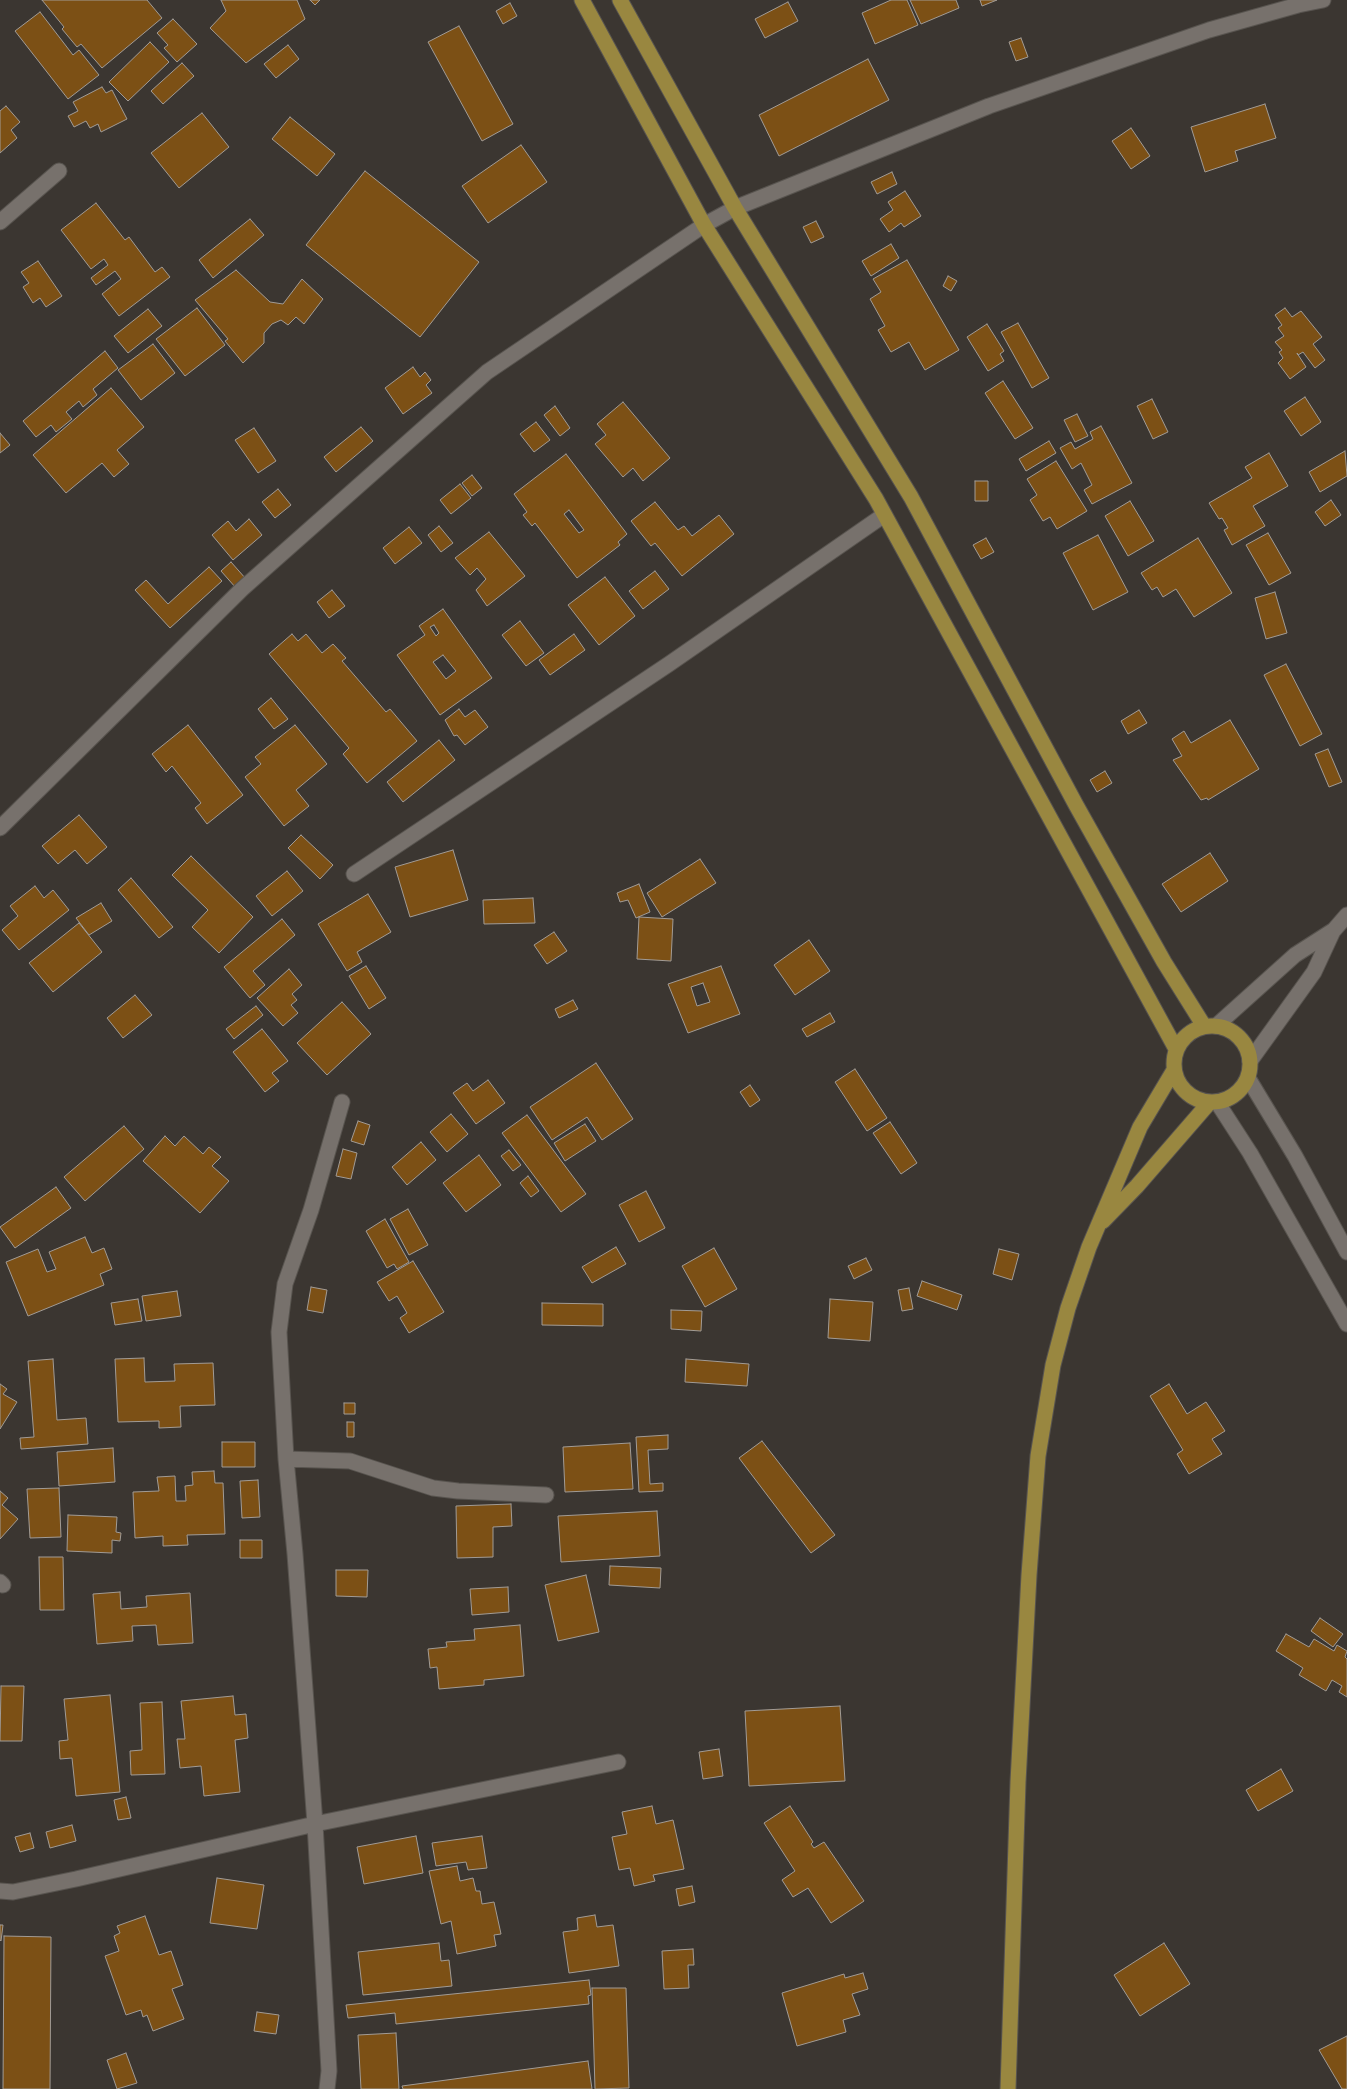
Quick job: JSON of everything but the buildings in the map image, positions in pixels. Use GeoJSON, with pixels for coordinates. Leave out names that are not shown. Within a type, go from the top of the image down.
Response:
{"type":"FeatureCollection","features":[{"type":"Feature","properties":{"kind":"main road"},"geometry":{"type":"LineString","coordinates":[[582,0],[704,225],[884,515],[1176,1049]]}},
{"type":"Feature","properties":{"kind":"main road"},"geometry":{"type":"LineString","coordinates":[[620,0],[734,208],[911,497],[1076,805],[1164,962],[1210,1026]]}},
{"type":"Feature","properties":{"kind":"main road"},"geometry":{"type":"LineString","coordinates":[[1210,1026],[1226,1029],[1243,1042],[1250,1061],[1248,1078],[1233,1097],[1213,1102],[1197,1100],[1186,1093],[1178,1082],[1174,1070],[1176,1049],[1183,1039],[1210,1026]]}},
{"type":"Feature","properties":{"kind":"main road"},"geometry":{"type":"LineString","coordinates":[[1008,2089],[1017,1801],[1029,1575],[1038,1456],[1053,1365],[1068,1308],[1097,1227],[1140,1127],[1174,1070]]}},
{"type":"Feature","properties":{"kind":"main road"},"geometry":{"type":"LineString","coordinates":[[1097,1227],[1213,1102]]}},
{"type":"Feature","properties":{"kind":"street"},"geometry":{"type":"LineString","coordinates":[[0,828],[242,589],[487,372],[704,225],[734,208],[989,106],[1209,30],[1298,5],[1323,0]]}},
{"type":"Feature","properties":{"kind":"street"},"geometry":{"type":"LineString","coordinates":[[0,222],[59,171]]}},
{"type":"Feature","properties":{"kind":"street"},"geometry":{"type":"LineString","coordinates":[[354,874],[669,664],[884,515]]}},
{"type":"Feature","properties":{"kind":"street"},"geometry":{"type":"LineString","coordinates":[[1210,1026],[1295,956],[1334,930],[1347,915]]}},
{"type":"Feature","properties":{"kind":"street"},"geometry":{"type":"LineString","coordinates":[[1250,1061],[1314,972],[1334,930]]}},
{"type":"Feature","properties":{"kind":"street"},"geometry":{"type":"LineString","coordinates":[[1248,1078],[1295,1156],[1347,1252]]}},
{"type":"Feature","properties":{"kind":"street"},"geometry":{"type":"LineString","coordinates":[[327,2089],[329,2071],[315,1824],[286,1459],[279,1332],[285,1284],[311,1210],[342,1102]]}},
{"type":"Feature","properties":{"kind":"street"},"geometry":{"type":"LineString","coordinates":[[1213,1102],[1250,1153],[1347,1324]]}},
{"type":"Feature","properties":{"kind":"street"},"geometry":{"type":"LineString","coordinates":[[286,1459],[350,1461],[433,1488],[546,1495]]}},
{"type":"Feature","properties":{"kind":"street"},"geometry":{"type":"LineString","coordinates":[[0,1891],[13,1892],[76,1880],[315,1824],[618,1762]]}}]}
